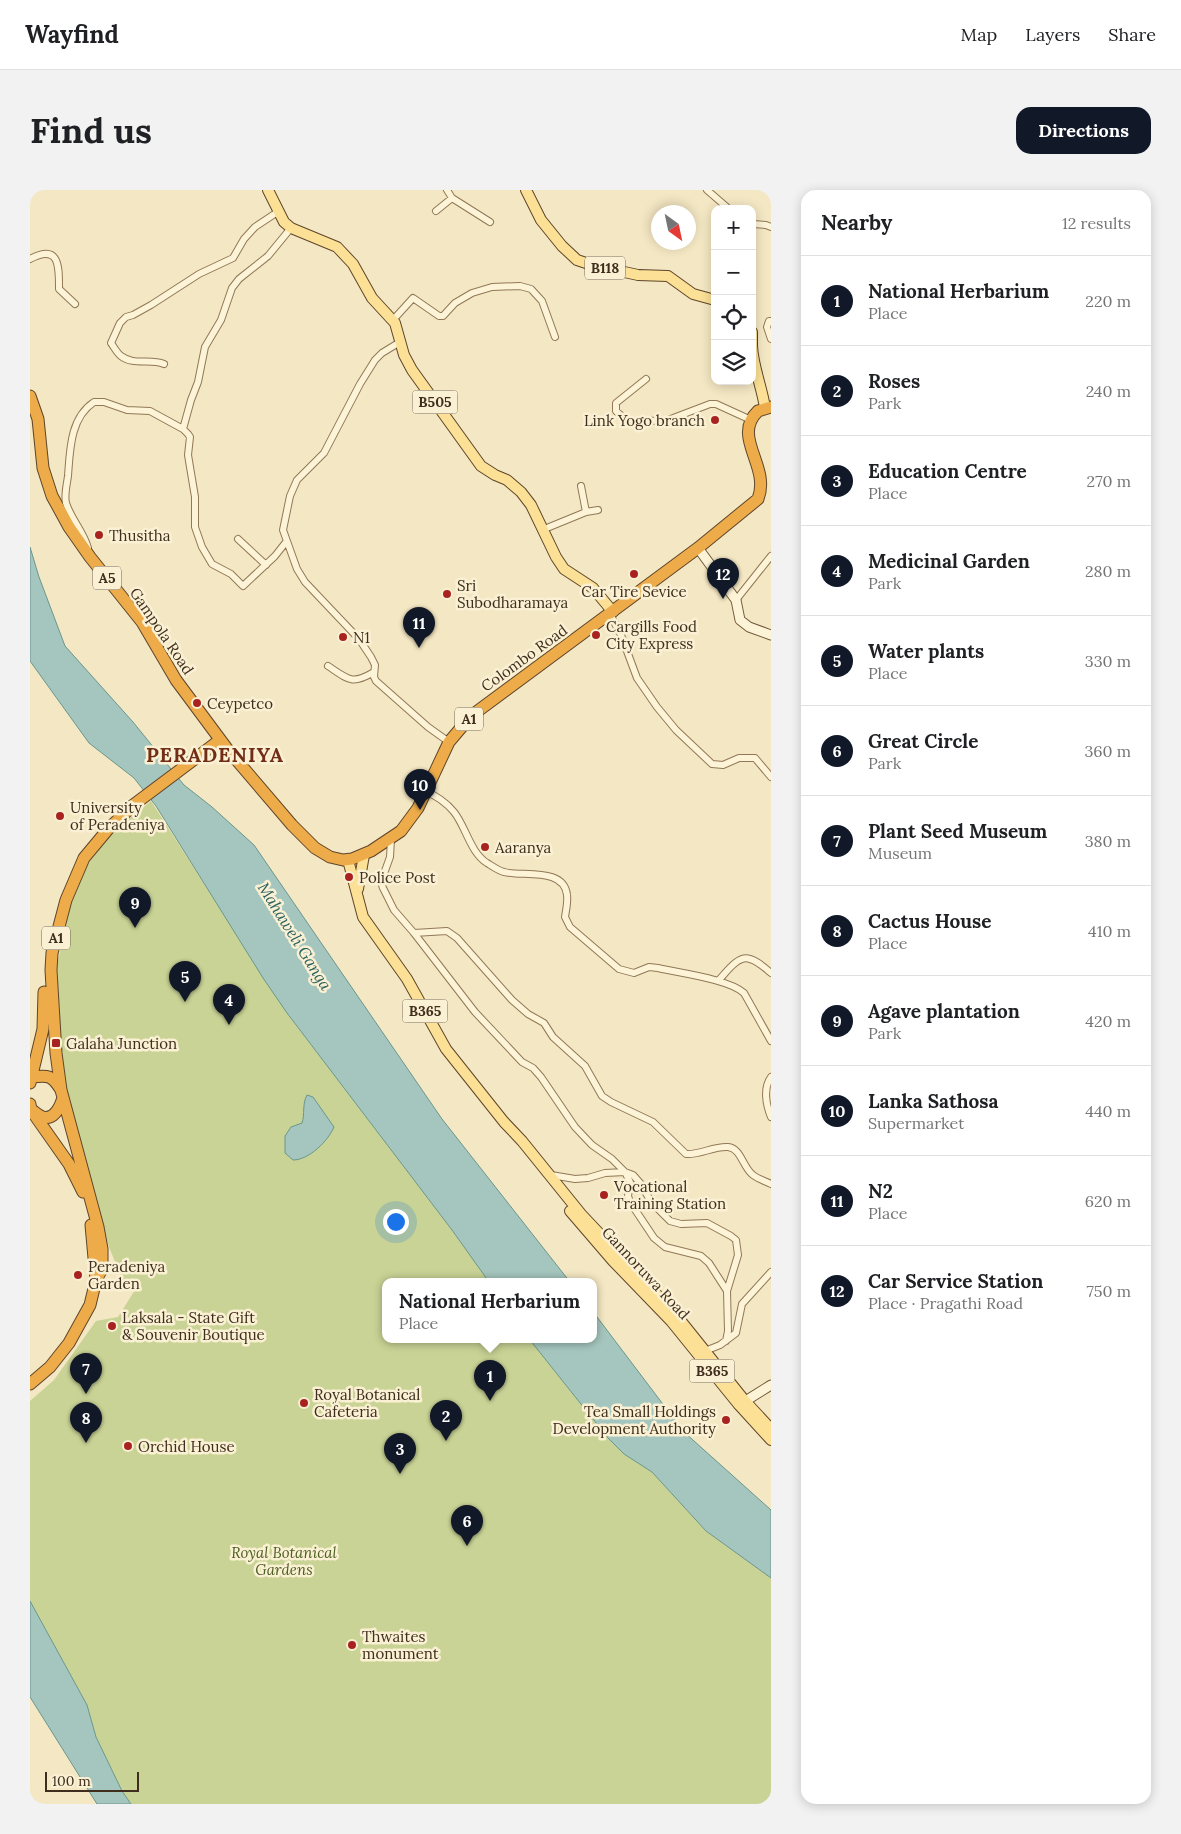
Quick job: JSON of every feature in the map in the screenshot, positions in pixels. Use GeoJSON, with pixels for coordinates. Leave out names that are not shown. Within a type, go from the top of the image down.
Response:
{"type":"FeatureCollection","features":[{"type":"Feature","properties":{"kind":"highway","name":"Gampola Road"},"geometry":{"type":"LineString","coordinates":[[31,396],[38,419],[43,468],[52,496],[68,527],[90,558],[142,622],[176,680],[220,740]]}},
{"type":"Feature","properties":{"kind":"highway"},"geometry":{"type":"LineString","coordinates":[[751,420],[758,411],[768,407]]}},
{"type":"Feature","properties":{"kind":"highway","name":"Colombo Road"},"geometry":{"type":"LineString","coordinates":[[348,860],[364,855],[391,839],[410,820],[426,792],[449,742],[461,727],[481,708],[750,508],[764,491],[766,472],[750,433],[751,420]]}},
{"type":"Feature","properties":{"kind":"highway"},"geometry":{"type":"LineString","coordinates":[[220,740],[306,840],[326,855],[336,859],[348,860]]}},
{"type":"Feature","properties":{"kind":"highway","name":"A1"},"geometry":{"type":"LineString","coordinates":[[31,1079],[43,1029],[45,964],[49,936],[65,884],[80,854],[104,824],[136,803],[220,740]]}},
{"type":"Feature","properties":{"kind":"highway","name":"A1"},"geometry":{"type":"LineString","coordinates":[[30,1384],[50,1367],[69,1343],[90,1305],[96,1280],[102,1269],[101,1242],[62,1094],[56,1053],[51,986],[52,953],[71,885],[84,858],[108,828],[136,803]]}},
{"type":"Feature","properties":{"kind":"highway"},"geometry":{"type":"LineString","coordinates":[[30,1108],[43,1117],[56,1113],[62,1094],[55,1080],[48,1076],[31,1079]]}},
{"type":"Feature","properties":{"kind":"highway","name":"A1"},"geometry":{"type":"LineString","coordinates":[[30,1108],[80,1183],[89,1213],[96,1280]]}},
{"type":"Feature","properties":{"kind":"main road"},"geometry":{"type":"LineString","coordinates":[[268,190],[284,222],[291,228]]}},
{"type":"Feature","properties":{"kind":"main road","name":"B118"},"geometry":{"type":"LineString","coordinates":[[526,190],[541,220],[562,246],[578,260],[638,275],[668,276],[693,294],[711,299]]}},
{"type":"Feature","properties":{"kind":"main road","name":"B505"},"geometry":{"type":"LineString","coordinates":[[291,228],[333,245],[342,251],[357,270],[372,298],[393,320],[412,370],[473,455],[485,469],[507,480],[521,492],[534,511],[542,530],[564,569],[593,588],[611,613]]}},
{"type":"Feature","properties":{"kind":"main road"},"geometry":{"type":"LineString","coordinates":[[756,368],[768,407]]}},
{"type":"Feature","properties":{"kind":"main road","name":"Gannoruwa Road"},"geometry":{"type":"LineString","coordinates":[[357,895],[364,855]]}},
{"type":"Feature","properties":{"kind":"main road","name":"Gannoruwa Road"},"geometry":{"type":"LineString","coordinates":[[348,860],[363,917],[408,979],[446,1049],[504,1122],[655,1299],[771,1440]]}},
{"type":"Feature","properties":{"kind":"main road","name":"Gannoruwa Road"},"geometry":{"type":"LineString","coordinates":[[504,1122],[513,1139],[582,1226],[705,1351],[742,1403],[771,1429]]}},
{"type":"Feature","properties":{"kind":"street"},"geometry":{"type":"LineString","coordinates":[[447,190],[452,198],[490,222]]}},
{"type":"Feature","properties":{"kind":"street"},"geometry":{"type":"LineString","coordinates":[[707,190],[724,205]]}},
{"type":"Feature","properties":{"kind":"street"},"geometry":{"type":"LineString","coordinates":[[436,211],[452,198]]}},
{"type":"Feature","properties":{"kind":"street"},"geometry":{"type":"LineString","coordinates":[[164,364],[157,362],[134,362],[121,356],[111,343],[120,323],[126,317],[151,305],[199,274],[232,258],[238,247],[255,226],[280,211]]}},
{"type":"Feature","properties":{"kind":"street"},"geometry":{"type":"LineString","coordinates":[[756,224],[766,224],[771,227]]}},
{"type":"Feature","properties":{"kind":"street"},"geometry":{"type":"LineString","coordinates":[[183,429],[198,382],[205,348],[222,320],[232,288],[268,256],[291,228]]}},
{"type":"Feature","properties":{"kind":"street"},"geometry":{"type":"LineString","coordinates":[[30,259],[41,253],[51,255],[56,260],[59,268],[59,289],[75,304]]}},
{"type":"Feature","properties":{"kind":"street"},"geometry":{"type":"LineString","coordinates":[[393,320],[413,298],[439,316],[443,316],[455,303],[472,293],[492,287],[520,286],[531,289],[542,301],[555,337]]}},
{"type":"Feature","properties":{"kind":"street"},"geometry":{"type":"LineString","coordinates":[[771,321],[769,321],[767,327],[771,339]]}},
{"type":"Feature","properties":{"kind":"street"},"geometry":{"type":"LineString","coordinates":[[400,342],[382,353],[375,360],[360,384],[324,453],[297,480],[290,496],[283,530],[297,569],[305,582],[359,639],[375,665],[374,677],[376,681],[428,727],[449,742]]}},
{"type":"Feature","properties":{"kind":"street"},"geometry":{"type":"LineString","coordinates":[[646,379],[616,404],[616,411],[628,422],[668,420],[710,404],[716,404],[751,420]]}},
{"type":"Feature","properties":{"kind":"street"},"geometry":{"type":"LineString","coordinates":[[90,558],[86,542],[73,521],[66,501],[71,438],[79,420],[94,402],[104,402],[127,410],[150,411],[183,429],[190,437],[188,455],[195,497],[195,527],[202,547],[212,564],[231,574],[243,586],[276,556],[286,542]]}},
{"type":"Feature","properties":{"kind":"street"},"geometry":{"type":"LineString","coordinates":[[582,486],[586,512]]}},
{"type":"Feature","properties":{"kind":"street"},"geometry":{"type":"LineString","coordinates":[[542,530],[586,512],[598,510]]}},
{"type":"Feature","properties":{"kind":"street"},"geometry":{"type":"LineString","coordinates":[[238,539],[266,565]]}},
{"type":"Feature","properties":{"kind":"street"},"geometry":{"type":"LineString","coordinates":[[698,548],[736,600],[740,620],[749,627],[771,634]]}},
{"type":"Feature","properties":{"kind":"street"},"geometry":{"type":"LineString","coordinates":[[736,600],[771,556]]}},
{"type":"Feature","properties":{"kind":"street"},"geometry":{"type":"LineString","coordinates":[[611,613],[637,678],[676,730],[712,764],[723,765],[739,758],[755,758],[771,777]]}},
{"type":"Feature","properties":{"kind":"street"},"geometry":{"type":"LineString","coordinates":[[328,666],[343,676],[354,680],[360,680],[374,672]]}},
{"type":"Feature","properties":{"kind":"street"},"geometry":{"type":"LineString","coordinates":[[426,792],[441,799],[454,812],[472,844],[485,862],[503,872],[524,875],[547,875],[561,882],[568,896],[564,918],[570,927],[619,969],[634,973],[649,967],[658,968],[740,989],[771,1041]]}},
{"type":"Feature","properties":{"kind":"street"},"geometry":{"type":"LineString","coordinates":[[391,839],[390,857],[381,882],[394,910],[414,933],[474,1012],[522,1062],[533,1068],[575,1127],[592,1145],[612,1159],[625,1172],[630,1182],[628,1196],[630,1202],[654,1238],[665,1247],[701,1256],[709,1263],[727,1291]]}},
{"type":"Feature","properties":{"kind":"street"},"geometry":{"type":"LineString","coordinates":[[414,933],[447,931],[457,938],[512,1000],[528,1014],[544,1023],[553,1037],[585,1066],[602,1096],[652,1122],[686,1154],[694,1154],[716,1146],[731,1147],[738,1152],[744,1164],[753,1175],[771,1184]]}},
{"type":"Feature","properties":{"kind":"street"},"geometry":{"type":"LineString","coordinates":[[718,982],[729,969],[741,959],[746,958],[751,959],[771,973]]}},
{"type":"Feature","properties":{"kind":"street"},"geometry":{"type":"LineString","coordinates":[[771,1077],[767,1083],[766,1095],[771,1117]]}},
{"type":"Feature","properties":{"kind":"street"},"geometry":{"type":"LineString","coordinates":[[550,1175],[575,1179],[588,1178],[605,1173],[625,1172],[633,1175],[641,1184],[651,1202],[670,1221],[681,1224],[707,1223],[736,1240],[738,1255],[727,1291],[728,1331],[726,1341]]}},
{"type":"Feature","properties":{"kind":"street"},"geometry":{"type":"LineString","coordinates":[[705,1351],[720,1345],[736,1333],[742,1304],[771,1272]]}},
{"type":"Feature","properties":{"kind":"street"},"geometry":{"type":"LineString","coordinates":[[742,1403],[771,1384]]}},
{"type":"Feature","properties":{"kind":"green space","name":"Royal Botanical Gardens"},"geometry":{"type":"Polygon","coordinates":[[[151,801],[287,1013],[452,1230],[486,1278],[382,1278],[382,1343],[532,1343],[608,1438],[624,1454],[652,1472],[706,1531],[771,1578],[771,1804],[131,1804],[122,1791],[96,1737],[87,1705],[30,1601],[30,1401],[54,1380],[96,1321],[118,1317],[135,1290],[124,1284],[109,1247],[66,1091],[63,1077],[57,965],[70,907],[88,864],[113,832],[151,801]]]}},
{"type":"Feature","properties":{"kind":"water","name":"Mahaweli Ganga"},"geometry":{"type":"Polygon","coordinates":[[[30,547],[39,577],[65,646],[133,722],[184,785],[212,807],[254,845],[442,1119],[567,1278],[486,1278],[452,1230],[287,1013],[263,978],[156,806],[134,778],[89,743],[30,661],[30,547]]]}},
{"type":"Feature","properties":{"kind":"water"},"geometry":{"type":"Polygon","coordinates":[[[307,1095],[313,1097],[334,1127],[317,1149],[305,1157],[293,1160],[285,1153],[285,1136],[291,1127],[302,1123],[307,1095]]]}},
{"type":"Feature","properties":{"kind":"water"},"geometry":{"type":"Polygon","coordinates":[[[597,1317],[684,1432],[771,1510],[771,1578],[706,1531],[652,1472],[624,1454],[608,1438],[532,1343],[597,1343],[597,1317]]]}},
{"type":"Feature","properties":{"kind":"water"},"geometry":{"type":"Polygon","coordinates":[[[30,1601],[87,1705],[96,1737],[122,1791],[131,1804],[97,1804],[30,1697],[30,1601]]]}},
{"type":"Feature","properties":{"kind":"place","name":"Link Yogo branch"},"geometry":{"type":"Point","coordinates":[715,420]}},
{"type":"Feature","properties":{"kind":"place","name":"Thusitha"},"geometry":{"type":"Point","coordinates":[99,535]}},
{"type":"Feature","properties":{"kind":"place","name":"Car Tire Sevice"},"geometry":{"type":"Point","coordinates":[634,574]}},
{"type":"Feature","properties":{"kind":"place","name":"Sri Subodharamaya"},"geometry":{"type":"Point","coordinates":[447,594]}},
{"type":"Feature","properties":{"kind":"place","name":"Car Service Station"},"geometry":{"type":"Point","coordinates":[723,599]}},
{"type":"Feature","properties":{"kind":"place","name":"Cargills Food City Express"},"geometry":{"type":"Point","coordinates":[596,635]}},
{"type":"Feature","properties":{"kind":"place","name":"N1"},"geometry":{"type":"Point","coordinates":[343,637]}},
{"type":"Feature","properties":{"kind":"place","name":"N2"},"geometry":{"type":"Point","coordinates":[419,648]}},
{"type":"Feature","properties":{"kind":"place","name":"Ceypetco"},"geometry":{"type":"Point","coordinates":[197,703]}},
{"type":"Feature","properties":{"kind":"place","name":"Lanka Sathosa"},"geometry":{"type":"Point","coordinates":[420,810]}},
{"type":"Feature","properties":{"kind":"place","name":"University of Peradeniya"},"geometry":{"type":"Point","coordinates":[60,816]}},
{"type":"Feature","properties":{"kind":"place","name":"Aaranya"},"geometry":{"type":"Point","coordinates":[485,847]}},
{"type":"Feature","properties":{"kind":"place","name":"Police Post"},"geometry":{"type":"Point","coordinates":[349,877]}},
{"type":"Feature","properties":{"kind":"place","name":"Agave plantation"},"geometry":{"type":"Point","coordinates":[135,928]}},
{"type":"Feature","properties":{"kind":"place","name":"Water plants"},"geometry":{"type":"Point","coordinates":[185,1002]}},
{"type":"Feature","properties":{"kind":"place","name":"Medicinal Garden"},"geometry":{"type":"Point","coordinates":[229,1025]}},
{"type":"Feature","properties":{"kind":"place","name":"Galaha Junction"},"geometry":{"type":"Point","coordinates":[56,1043]}},
{"type":"Feature","properties":{"kind":"place","name":"Vocational Training Station"},"geometry":{"type":"Point","coordinates":[604,1195]}},
{"type":"Feature","properties":{"kind":"place","name":"Peradeniya Garden"},"geometry":{"type":"Point","coordinates":[78,1275]}},
{"type":"Feature","properties":{"kind":"place","name":"Laksala - State Gift & Souvenir Boutique"},"geometry":{"type":"Point","coordinates":[112,1326]}},
{"type":"Feature","properties":{"kind":"place","name":"Plant Seed Museum"},"geometry":{"type":"Point","coordinates":[86,1394]}},
{"type":"Feature","properties":{"kind":"place","name":"National Herbarium"},"geometry":{"type":"Point","coordinates":[490,1401]}},
{"type":"Feature","properties":{"kind":"place","name":"Royal Botanical Cafeteria"},"geometry":{"type":"Point","coordinates":[304,1403]}},
{"type":"Feature","properties":{"kind":"place","name":"Tea Small Holdings Development Authority"},"geometry":{"type":"Point","coordinates":[726,1420]}},
{"type":"Feature","properties":{"kind":"place","name":"Roses"},"geometry":{"type":"Point","coordinates":[446,1441]}},
{"type":"Feature","properties":{"kind":"place","name":"Cactus House"},"geometry":{"type":"Point","coordinates":[86,1443]}},
{"type":"Feature","properties":{"kind":"place","name":"Orchid House"},"geometry":{"type":"Point","coordinates":[128,1446]}},
{"type":"Feature","properties":{"kind":"place","name":"Education Centre"},"geometry":{"type":"Point","coordinates":[400,1474]}},
{"type":"Feature","properties":{"kind":"place","name":"Great Circle"},"geometry":{"type":"Point","coordinates":[467,1546]}},
{"type":"Feature","properties":{"kind":"place","name":"Thwaites monument"},"geometry":{"type":"Point","coordinates":[352,1645]}},
{"type":"Feature","properties":{"kind":"district","name":"PERADENIYA"},"geometry":{"type":"Point","coordinates":[215,754]}}]}
